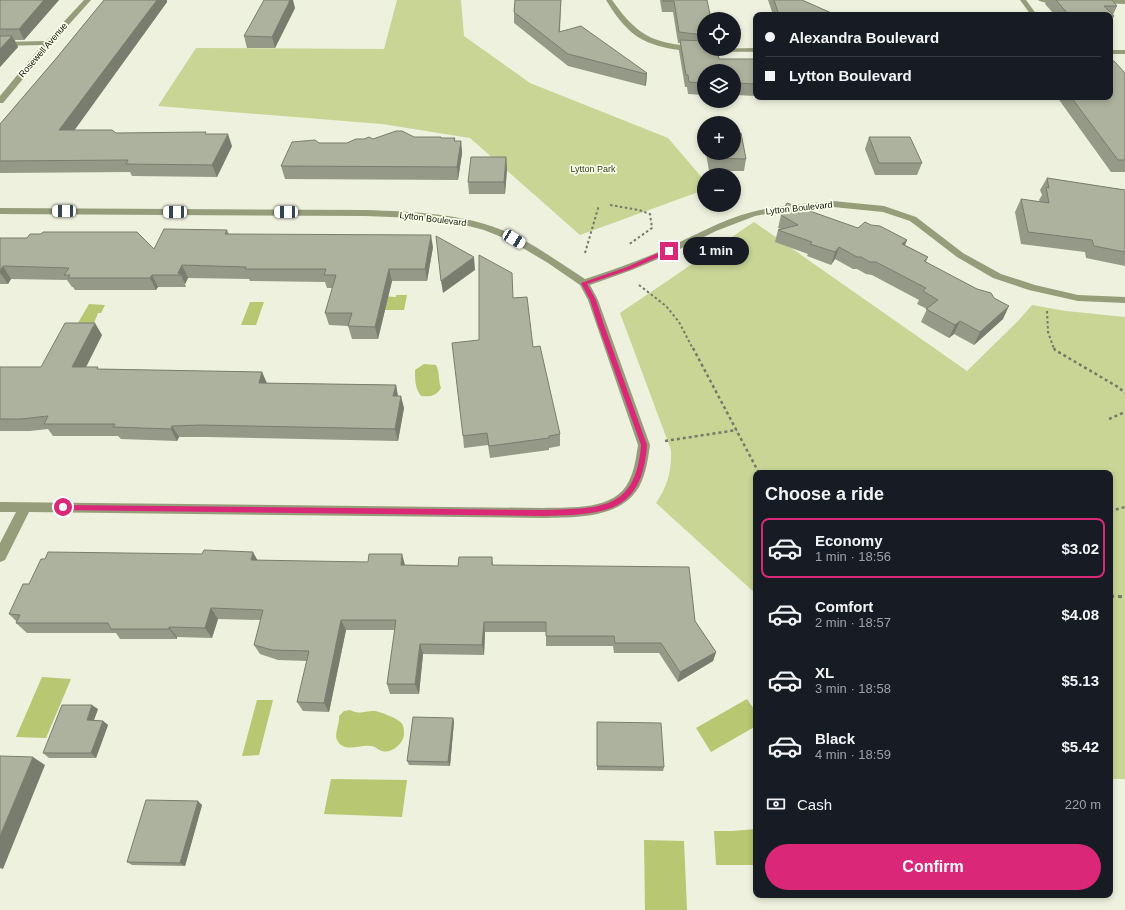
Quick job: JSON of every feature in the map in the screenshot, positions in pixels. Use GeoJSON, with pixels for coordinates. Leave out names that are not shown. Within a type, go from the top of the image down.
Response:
{"type":"FeatureCollection","features":[{"type":"Feature","properties":{"kind":"street","name":"Rosewell Avenue"},"geometry":{"type":"LineString","coordinates":[[0,102],[48,43],[88,0]]}},
{"type":"Feature","properties":{"kind":"street"},"geometry":{"type":"LineString","coordinates":[[610,0],[630,29],[648,41],[674,47],[697,48]]}},
{"type":"Feature","properties":{"kind":"street"},"geometry":{"type":"LineString","coordinates":[[1023,0],[1032,12]]}},
{"type":"Feature","properties":{"kind":"street"},"geometry":{"type":"LineString","coordinates":[[1041,0],[1071,1]]}},
{"type":"Feature","properties":{"kind":"street"},"geometry":{"type":"LineString","coordinates":[[1093,1],[1125,2]]}},
{"type":"Feature","properties":{"kind":"street"},"geometry":{"type":"LineString","coordinates":[[0,44],[48,43]]}},
{"type":"Feature","properties":{"kind":"street"},"geometry":{"type":"LineString","coordinates":[[741,50],[753,50]]}},
{"type":"Feature","properties":{"kind":"street"},"geometry":{"type":"LineString","coordinates":[[1113,52],[1125,52]]}},
{"type":"Feature","properties":{"kind":"street","name":"Lytton Boulevard"},"geometry":{"type":"LineString","coordinates":[[0,211],[365,213],[416,215],[487,228],[514,239],[584,283],[629,268],[669,251],[713,229],[753,214],[777,209],[833,204],[860,206],[884,209],[913,219],[960,255],[997,276],[1049,293],[1078,298],[1125,300]]}},
{"type":"Feature","properties":{"kind":"street"},"geometry":{"type":"LineString","coordinates":[[0,507],[543,513],[589,512],[609,507],[624,497],[637,482],[642,464],[644,445],[593,300],[584,283]]}},
{"type":"Feature","properties":{"kind":"street"},"geometry":{"type":"LineString","coordinates":[[0,556],[24,507]]}},
{"type":"Feature","properties":{"kind":"path"},"geometry":{"type":"LineString","coordinates":[[585,253],[599,205]]}},
{"type":"Feature","properties":{"kind":"path"},"geometry":{"type":"LineString","coordinates":[[610,205],[647,212],[650,214],[652,220],[652,228],[624,248]]}},
{"type":"Feature","properties":{"kind":"path"},"geometry":{"type":"LineString","coordinates":[[638,284],[666,306],[679,322],[757,470]]}},
{"type":"Feature","properties":{"kind":"path"},"geometry":{"type":"LineString","coordinates":[[1049,293],[1046,328],[1049,341],[1055,350],[1118,387],[1125,393]]}},
{"type":"Feature","properties":{"kind":"path"},"geometry":{"type":"LineString","coordinates":[[1109,419],[1125,412]]}},
{"type":"Feature","properties":{"kind":"path"},"geometry":{"type":"LineString","coordinates":[[665,441],[737,430]]}},
{"type":"Feature","properties":{"kind":"path"},"geometry":{"type":"LineString","coordinates":[[1113,510],[1125,507]]}},
{"type":"Feature","properties":{"kind":"path"},"geometry":{"type":"LineString","coordinates":[[1113,596],[1125,597]]}},
{"type":"Feature","properties":{"kind":"green space","name":"Lytton Park"},"geometry":{"type":"Polygon","coordinates":[[[397,0],[461,0],[464,36],[530,83],[668,138],[697,172],[697,193],[580,235],[470,138],[382,124],[158,106],[196,48],[384,49],[397,0]]]}},
{"type":"Feature","properties":{"kind":"green space"},"geometry":{"type":"Polygon","coordinates":[[[754,222],[967,371],[1019,320],[1032,305],[1066,311],[1125,317],[1125,779],[1113,779],[1113,470],[753,470],[753,591],[656,503],[663,491],[670,472],[671,450],[620,313],[754,222]]]}},
{"type":"Feature","properties":{"kind":"shaded area"},"geometry":{"type":"Polygon","coordinates":[[[396,295],[407,295],[404,310],[365,310],[379,296],[396,297],[396,295]]]}},
{"type":"Feature","properties":{"kind":"shaded area"},"geometry":{"type":"Polygon","coordinates":[[[250,302],[264,302],[256,325],[241,325],[250,302]]]}},
{"type":"Feature","properties":{"kind":"shaded area"},"geometry":{"type":"Polygon","coordinates":[[[89,304],[105,305],[101,313],[98,313],[92,328],[75,328],[89,304]]]}},
{"type":"Feature","properties":{"kind":"shaded area"},"geometry":{"type":"Polygon","coordinates":[[[424,364],[436,365],[438,370],[441,388],[437,393],[430,396],[421,396],[416,384],[415,370],[424,364]]]}},
{"type":"Feature","properties":{"kind":"shaded area"},"geometry":{"type":"Polygon","coordinates":[[[42,677],[71,679],[46,738],[16,737],[42,677]]]}},
{"type":"Feature","properties":{"kind":"shaded area"},"geometry":{"type":"Polygon","coordinates":[[[747,699],[753,708],[753,728],[711,752],[696,728],[747,699]]]}},
{"type":"Feature","properties":{"kind":"shaded area"},"geometry":{"type":"Polygon","coordinates":[[[257,700],[273,700],[259,755],[242,756],[257,700]]]}},
{"type":"Feature","properties":{"kind":"shaded area"},"geometry":{"type":"Polygon","coordinates":[[[350,710],[360,713],[376,711],[397,720],[403,725],[404,729],[404,735],[399,745],[393,750],[385,752],[371,746],[352,748],[344,747],[336,738],[339,716],[344,711],[350,710]]]}},
{"type":"Feature","properties":{"kind":"shaded area"},"geometry":{"type":"Polygon","coordinates":[[[331,779],[407,780],[402,817],[324,814],[331,779]]]}},
{"type":"Feature","properties":{"kind":"shaded area"},"geometry":{"type":"Polygon","coordinates":[[[753,829],[753,865],[716,865],[714,831],[753,829]]]}},
{"type":"Feature","properties":{"kind":"shaded area"},"geometry":{"type":"Polygon","coordinates":[[[644,840],[684,841],[687,910],[645,910],[644,840]]]}},
{"type":"Feature","properties":{"kind":"building"},"geometry":{"type":"Polygon","coordinates":[[[0,0],[44,0],[19,29],[0,29],[0,0]]]}},
{"type":"Feature","properties":{"kind":"building"},"geometry":{"type":"Polygon","coordinates":[[[104,0],[157,0],[59,130],[112,130],[116,133],[206,132],[205,134],[228,134],[212,165],[126,164],[128,160],[0,161],[0,124],[104,0]]]}},
{"type":"Feature","properties":{"kind":"building"},"geometry":{"type":"Polygon","coordinates":[[[264,0],[290,0],[272,37],[244,36],[264,0]]]}},
{"type":"Feature","properties":{"kind":"building"},"geometry":{"type":"Polygon","coordinates":[[[515,0],[561,0],[559,32],[581,26],[647,73],[646,74],[568,54],[514,12],[515,0]]]}},
{"type":"Feature","properties":{"kind":"building"},"geometry":{"type":"Polygon","coordinates":[[[707,0],[710,12],[697,12],[697,34],[679,32],[674,1],[663,1],[707,0]]]}},
{"type":"Feature","properties":{"kind":"building"},"geometry":{"type":"Polygon","coordinates":[[[774,0],[802,0],[829,12],[778,12],[774,0]]]}},
{"type":"Feature","properties":{"kind":"building"},"geometry":{"type":"Polygon","coordinates":[[[1056,0],[1112,0],[1117,6],[1104,6],[1110,12],[1066,12],[1056,0]]]}},
{"type":"Feature","properties":{"kind":"building"},"geometry":{"type":"Polygon","coordinates":[[[0,36],[12,36],[0,49],[0,36]]]}},
{"type":"Feature","properties":{"kind":"building"},"geometry":{"type":"Polygon","coordinates":[[[680,40],[697,41],[697,56],[718,56],[719,59],[753,59],[753,84],[741,83],[741,64],[697,64],[697,83],[689,82],[688,75],[686,75],[680,40]]]}},
{"type":"Feature","properties":{"kind":"building"},"geometry":{"type":"Polygon","coordinates":[[[1113,61],[1125,73],[1125,160],[1118,160],[1073,100],[1113,100],[1113,61]]]}},
{"type":"Feature","properties":{"kind":"building"},"geometry":{"type":"Polygon","coordinates":[[[396,131],[402,131],[414,137],[455,138],[454,141],[461,141],[457,167],[281,166],[292,142],[315,140],[319,143],[347,143],[356,139],[364,139],[369,137],[373,139],[396,131]]]}},
{"type":"Feature","properties":{"kind":"building"},"geometry":{"type":"Polygon","coordinates":[[[741,133],[746,159],[741,159],[741,133]]]}},
{"type":"Feature","properties":{"kind":"building"},"geometry":{"type":"Polygon","coordinates":[[[869,137],[910,137],[922,163],[879,163],[869,137]]]}},
{"type":"Feature","properties":{"kind":"building"},"geometry":{"type":"Polygon","coordinates":[[[471,157],[506,157],[504,182],[468,182],[471,157]]]}},
{"type":"Feature","properties":{"kind":"building"},"geometry":{"type":"Polygon","coordinates":[[[1047,178],[1125,190],[1125,252],[1094,246],[1092,240],[1028,232],[1021,199],[1049,203],[1046,187],[1049,188],[1047,178]]]}},
{"type":"Feature","properties":{"kind":"building"},"geometry":{"type":"Polygon","coordinates":[[[787,203],[858,228],[865,222],[871,225],[880,226],[907,240],[902,244],[928,257],[924,261],[977,289],[991,293],[994,298],[1009,306],[980,332],[960,321],[955,325],[926,309],[938,300],[923,291],[926,288],[876,262],[870,262],[861,257],[857,257],[839,247],[835,252],[810,244],[812,242],[778,230],[798,225],[781,215],[787,203]]]}},
{"type":"Feature","properties":{"kind":"building"},"geometry":{"type":"Polygon","coordinates":[[[164,229],[227,230],[225,234],[431,235],[425,269],[389,269],[375,327],[348,326],[352,313],[325,313],[336,275],[324,275],[326,269],[245,269],[246,267],[182,265],[178,273],[181,275],[152,275],[150,278],[68,278],[70,275],[64,275],[69,268],[3,266],[0,271],[0,238],[27,238],[30,234],[41,234],[43,232],[137,232],[154,249],[164,229]]]}},
{"type":"Feature","properties":{"kind":"building"},"geometry":{"type":"Polygon","coordinates":[[[436,236],[474,257],[441,281],[436,236]]]}},
{"type":"Feature","properties":{"kind":"building"},"geometry":{"type":"Polygon","coordinates":[[[479,255],[512,273],[513,298],[527,297],[533,347],[540,346],[560,434],[549,436],[549,438],[489,446],[487,433],[463,436],[452,343],[479,340],[479,255]]]}},
{"type":"Feature","properties":{"kind":"building"},"geometry":{"type":"Polygon","coordinates":[[[65,323],[95,323],[72,367],[98,367],[97,369],[262,372],[259,383],[396,385],[393,396],[401,396],[395,429],[201,425],[172,426],[171,429],[113,427],[115,424],[44,424],[48,416],[21,419],[0,419],[0,367],[41,367],[65,323]]]}},
{"type":"Feature","properties":{"kind":"building"},"geometry":{"type":"Polygon","coordinates":[[[204,550],[253,552],[251,560],[368,562],[369,554],[402,554],[401,565],[458,566],[459,557],[492,557],[492,565],[689,567],[695,621],[716,652],[680,672],[661,643],[615,643],[614,636],[546,636],[546,622],[484,622],[482,645],[420,644],[415,684],[387,684],[396,620],[341,620],[324,703],[297,702],[309,651],[272,650],[254,645],[263,610],[211,608],[205,628],[169,627],[169,629],[111,629],[108,623],[16,623],[20,615],[9,614],[23,584],[29,584],[41,559],[45,559],[48,552],[202,554],[204,550]]]}},
{"type":"Feature","properties":{"kind":"building"},"geometry":{"type":"Polygon","coordinates":[[[62,705],[92,705],[87,720],[103,721],[91,753],[43,753],[62,705]]]}},
{"type":"Feature","properties":{"kind":"building"},"geometry":{"type":"Polygon","coordinates":[[[413,717],[453,718],[448,762],[407,761],[413,717]]]}},
{"type":"Feature","properties":{"kind":"building"},"geometry":{"type":"Polygon","coordinates":[[[597,722],[661,723],[664,767],[597,766],[597,722]]]}},
{"type":"Feature","properties":{"kind":"building"},"geometry":{"type":"Polygon","coordinates":[[[0,756],[33,757],[0,836],[0,756]]]}},
{"type":"Feature","properties":{"kind":"building"},"geometry":{"type":"Polygon","coordinates":[[[146,800],[198,801],[180,863],[127,862],[146,800]]]}},
{"type":"Feature","properties":{"kind":"route"},"geometry":{"type":"LineString","coordinates":[[63,507],[543,513],[589,512],[609,507],[624,497],[637,482],[642,464],[644,445],[593,300],[584,283],[629,268],[669,251]]}}]}
